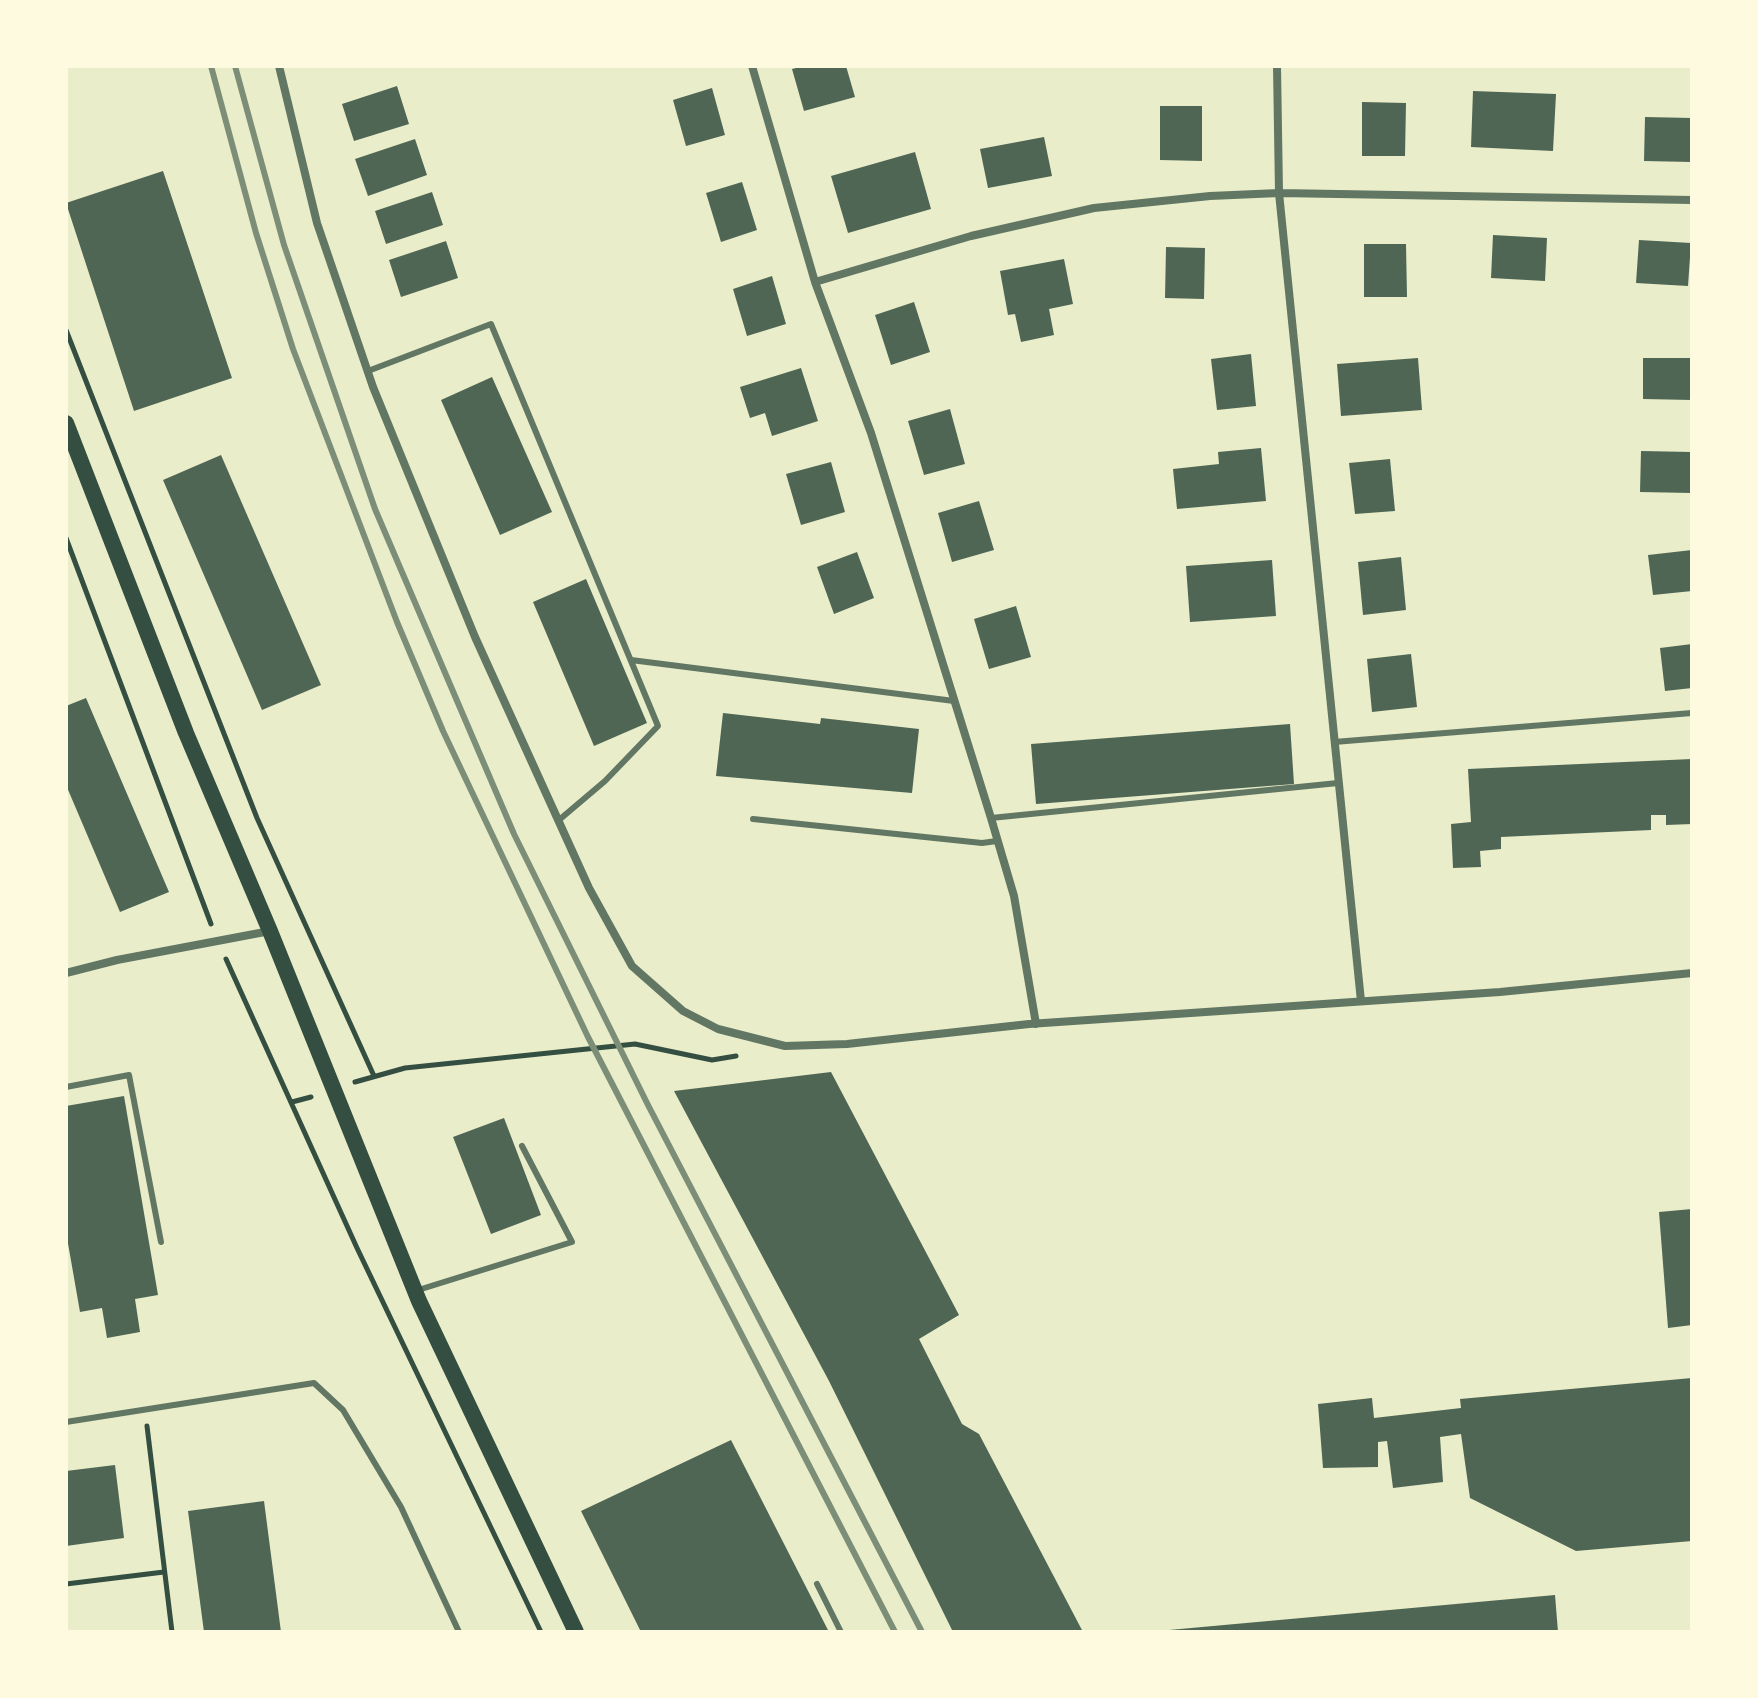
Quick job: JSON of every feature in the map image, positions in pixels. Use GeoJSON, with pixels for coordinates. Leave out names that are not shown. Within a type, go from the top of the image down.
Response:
{"type":"FeatureCollection","features":[{"type":"Feature","properties":{"kind":"main road"},"geometry":{"type":"LineString","coordinates":[[66,423],[186,733],[270,931],[331,1089],[415,1291],[576,1632]]}},
{"type":"Feature","properties":{"kind":"street"},"geometry":{"type":"LineString","coordinates":[[279,66],[317,223],[368,371],[475,637],[589,888],[632,966],[683,1011],[718,1029],[785,1046],[847,1044],[1036,1024],[1692,973]]}},
{"type":"Feature","properties":{"kind":"street"},"geometry":{"type":"LineString","coordinates":[[752,66],[815,282],[871,433],[991,818],[1014,896],[1036,1024]]}},
{"type":"Feature","properties":{"kind":"street"},"geometry":{"type":"LineString","coordinates":[[1277,66],[1279,193],[1361,1001]]}},
{"type":"Feature","properties":{"kind":"street"},"geometry":{"type":"LineString","coordinates":[[815,282],[971,236],[1094,208],[1279,193],[1692,200]]}},
{"type":"Feature","properties":{"kind":"street"},"geometry":{"type":"LineString","coordinates":[[66,973],[117,960],[270,931]]}},
{"type":"Feature","properties":{"kind":"lane"},"geometry":{"type":"LineString","coordinates":[[368,371],[491,324],[658,726],[605,781],[559,820]]}},
{"type":"Feature","properties":{"kind":"lane"},"geometry":{"type":"LineString","coordinates":[[631,660],[954,701]]}},
{"type":"Feature","properties":{"kind":"lane"},"geometry":{"type":"LineString","coordinates":[[1334,742],[1692,713]]}},
{"type":"Feature","properties":{"kind":"lane"},"geometry":{"type":"LineString","coordinates":[[991,818],[1338,783]]}},
{"type":"Feature","properties":{"kind":"lane"},"geometry":{"type":"LineString","coordinates":[[753,819],[982,843],[997,841]]}},
{"type":"Feature","properties":{"kind":"lane"},"geometry":{"type":"LineString","coordinates":[[66,1087],[129,1075],[161,1242]]}},
{"type":"Feature","properties":{"kind":"lane"},"geometry":{"type":"LineString","coordinates":[[415,1291],[572,1242],[522,1146]]}},
{"type":"Feature","properties":{"kind":"lane"},"geometry":{"type":"LineString","coordinates":[[66,1422],[314,1383],[343,1410],[401,1507],[459,1632]]}},
{"type":"Feature","properties":{"kind":"lane"},"geometry":{"type":"LineString","coordinates":[[817,1584],[841,1632]]}},
{"type":"Feature","properties":{"kind":"path"},"geometry":{"type":"LineString","coordinates":[[66,330],[257,818],[374,1076]]}},
{"type":"Feature","properties":{"kind":"path"},"geometry":{"type":"LineString","coordinates":[[66,538],[218,943],[357,1248],[541,1632]]}},
{"type":"Feature","properties":{"kind":"path"},"geometry":{"type":"LineString","coordinates":[[292,1102],[374,1076],[447,1063],[635,1044],[712,1060]]}},
{"type":"Feature","properties":{"kind":"path"},"geometry":{"type":"LineString","coordinates":[[145,1409],[172,1632]]}},
{"type":"Feature","properties":{"kind":"path"},"geometry":{"type":"LineString","coordinates":[[66,1584],[164,1572]]}},
{"type":"Feature","properties":{"kind":"building"},"geometry":{"type":"Polygon","coordinates":[[[846,66],[855,97],[804,111],[792,69],[846,66]]]}},
{"type":"Feature","properties":{"kind":"building"},"geometry":{"type":"Polygon","coordinates":[[[397,86],[409,124],[354,141],[342,104],[397,86]]]}},
{"type":"Feature","properties":{"kind":"building"},"geometry":{"type":"Polygon","coordinates":[[[712,88],[725,135],[686,146],[673,100],[712,88]]]}},
{"type":"Feature","properties":{"kind":"building"},"geometry":{"type":"Polygon","coordinates":[[[1473,91],[1556,94],[1553,151],[1471,147],[1473,91]]]}},
{"type":"Feature","properties":{"kind":"building"},"geometry":{"type":"Polygon","coordinates":[[[1362,102],[1406,103],[1405,156],[1362,156],[1362,102]]]}},
{"type":"Feature","properties":{"kind":"building"},"geometry":{"type":"Polygon","coordinates":[[[1160,106],[1202,106],[1202,161],[1160,160],[1160,106]]]}},
{"type":"Feature","properties":{"kind":"building"},"geometry":{"type":"Polygon","coordinates":[[[1645,117],[1692,118],[1692,162],[1644,161],[1645,117]]]}},
{"type":"Feature","properties":{"kind":"building"},"geometry":{"type":"Polygon","coordinates":[[[1044,137],[1052,176],[988,188],[980,149],[1044,137]]]}},
{"type":"Feature","properties":{"kind":"building"},"geometry":{"type":"Polygon","coordinates":[[[415,139],[427,175],[368,196],[355,159],[415,139]]]}},
{"type":"Feature","properties":{"kind":"building"},"geometry":{"type":"Polygon","coordinates":[[[915,152],[931,209],[848,233],[831,176],[915,152]]]}},
{"type":"Feature","properties":{"kind":"building"},"geometry":{"type":"Polygon","coordinates":[[[163,171],[232,378],[134,411],[66,203],[163,171]]]}},
{"type":"Feature","properties":{"kind":"building"},"geometry":{"type":"Polygon","coordinates":[[[742,182],[757,230],[721,242],[706,193],[742,182]]]}},
{"type":"Feature","properties":{"kind":"building"},"geometry":{"type":"Polygon","coordinates":[[[432,192],[443,225],[386,244],[375,211],[432,192]]]}},
{"type":"Feature","properties":{"kind":"building"},"geometry":{"type":"Polygon","coordinates":[[[1493,235],[1547,238],[1545,281],[1491,278],[1493,235]]]}},
{"type":"Feature","properties":{"kind":"building"},"geometry":{"type":"Polygon","coordinates":[[[1639,240],[1691,243],[1688,286],[1636,283],[1639,240]]]}},
{"type":"Feature","properties":{"kind":"building"},"geometry":{"type":"Polygon","coordinates":[[[446,241],[458,278],[401,297],[389,260],[446,241]]]}},
{"type":"Feature","properties":{"kind":"building"},"geometry":{"type":"Polygon","coordinates":[[[1364,244],[1406,244],[1407,297],[1364,297],[1364,244]]]}},
{"type":"Feature","properties":{"kind":"building"},"geometry":{"type":"Polygon","coordinates":[[[1166,247],[1205,248],[1204,299],[1165,298],[1166,247]]]}},
{"type":"Feature","properties":{"kind":"building"},"geometry":{"type":"Polygon","coordinates":[[[1064,259],[1073,304],[1049,309],[1054,335],[1021,342],[1015,314],[1008,315],[1000,271],[1064,259]]]}},
{"type":"Feature","properties":{"kind":"building"},"geometry":{"type":"Polygon","coordinates":[[[772,276],[786,324],[747,336],[733,289],[772,276]]]}},
{"type":"Feature","properties":{"kind":"building"},"geometry":{"type":"Polygon","coordinates":[[[914,302],[930,352],[891,365],[875,315],[914,302]]]}},
{"type":"Feature","properties":{"kind":"building"},"geometry":{"type":"Polygon","coordinates":[[[1251,354],[1256,406],[1217,410],[1211,359],[1251,354]]]}},
{"type":"Feature","properties":{"kind":"building"},"geometry":{"type":"Polygon","coordinates":[[[1418,358],[1422,410],[1341,416],[1337,364],[1418,358]]]}},
{"type":"Feature","properties":{"kind":"building"},"geometry":{"type":"Polygon","coordinates":[[[1643,358],[1692,358],[1692,400],[1643,399],[1643,358]]]}},
{"type":"Feature","properties":{"kind":"building"},"geometry":{"type":"Polygon","coordinates":[[[801,368],[818,421],[772,436],[765,413],[750,418],[740,387],[801,368]]]}},
{"type":"Feature","properties":{"kind":"building"},"geometry":{"type":"Polygon","coordinates":[[[492,377],[552,512],[500,535],[441,400],[492,377]]]}},
{"type":"Feature","properties":{"kind":"building"},"geometry":{"type":"Polygon","coordinates":[[[950,409],[965,464],[924,475],[908,421],[950,409]]]}},
{"type":"Feature","properties":{"kind":"building"},"geometry":{"type":"Polygon","coordinates":[[[1261,448],[1266,501],[1177,509],[1173,469],[1219,464],[1218,452],[1261,448]]]}},
{"type":"Feature","properties":{"kind":"building"},"geometry":{"type":"Polygon","coordinates":[[[1641,451],[1692,452],[1692,493],[1640,492],[1641,451]]]}},
{"type":"Feature","properties":{"kind":"building"},"geometry":{"type":"Polygon","coordinates":[[[221,455],[321,685],[262,710],[163,480],[221,455]]]}},
{"type":"Feature","properties":{"kind":"building"},"geometry":{"type":"Polygon","coordinates":[[[1390,459],[1395,511],[1355,514],[1349,463],[1390,459]]]}},
{"type":"Feature","properties":{"kind":"building"},"geometry":{"type":"Polygon","coordinates":[[[831,462],[845,512],[801,525],[786,474],[831,462]]]}},
{"type":"Feature","properties":{"kind":"building"},"geometry":{"type":"Polygon","coordinates":[[[979,501],[994,550],[952,562],[938,513],[979,501]]]}},
{"type":"Feature","properties":{"kind":"building"},"geometry":{"type":"Polygon","coordinates":[[[1692,550],[1692,591],[1653,595],[1648,555],[1692,550]]]}},
{"type":"Feature","properties":{"kind":"building"},"geometry":{"type":"Polygon","coordinates":[[[857,552],[874,598],[834,614],[817,567],[857,552]]]}},
{"type":"Feature","properties":{"kind":"building"},"geometry":{"type":"Polygon","coordinates":[[[1401,557],[1406,610],[1363,615],[1358,562],[1401,557]]]}},
{"type":"Feature","properties":{"kind":"building"},"geometry":{"type":"Polygon","coordinates":[[[1272,560],[1276,616],[1190,622],[1186,566],[1272,560]]]}},
{"type":"Feature","properties":{"kind":"building"},"geometry":{"type":"Polygon","coordinates":[[[586,579],[647,723],[594,746],[533,602],[586,579]]]}},
{"type":"Feature","properties":{"kind":"building"},"geometry":{"type":"Polygon","coordinates":[[[1016,606],[1031,657],[989,669],[974,619],[1016,606]]]}},
{"type":"Feature","properties":{"kind":"building"},"geometry":{"type":"Polygon","coordinates":[[[1692,644],[1692,688],[1665,691],[1660,648],[1692,644]]]}},
{"type":"Feature","properties":{"kind":"building"},"geometry":{"type":"Polygon","coordinates":[[[1411,654],[1417,707],[1372,712],[1367,659],[1411,654]]]}},
{"type":"Feature","properties":{"kind":"building"},"geometry":{"type":"Polygon","coordinates":[[[86,698],[169,892],[120,912],[66,785],[66,706],[86,698]]]}},
{"type":"Feature","properties":{"kind":"building"},"geometry":{"type":"Polygon","coordinates":[[[723,713],[820,724],[821,718],[919,729],[912,793],[716,776],[723,713]]]}},
{"type":"Feature","properties":{"kind":"building"},"geometry":{"type":"Polygon","coordinates":[[[1290,724],[1294,784],[1036,804],[1031,744],[1290,724]]]}},
{"type":"Feature","properties":{"kind":"building"},"geometry":{"type":"Polygon","coordinates":[[[1692,759],[1692,824],[1666,825],[1666,815],[1651,815],[1651,830],[1501,837],[1501,849],[1480,851],[1481,867],[1453,868],[1451,824],[1471,822],[1468,769],[1692,759]]]}},
{"type":"Feature","properties":{"kind":"building"},"geometry":{"type":"Polygon","coordinates":[[[831,1072],[959,1315],[919,1339],[962,1424],[979,1434],[1083,1632],[953,1632],[829,1381],[674,1091],[831,1072]]]}},
{"type":"Feature","properties":{"kind":"building"},"geometry":{"type":"Polygon","coordinates":[[[124,1096],[158,1295],[135,1299],[140,1332],[107,1338],[102,1308],[80,1312],[66,1232],[66,1106],[124,1096]]]}},
{"type":"Feature","properties":{"kind":"building"},"geometry":{"type":"Polygon","coordinates":[[[504,1118],[541,1215],[491,1234],[453,1137],[504,1118]]]}},
{"type":"Feature","properties":{"kind":"building"},"geometry":{"type":"Polygon","coordinates":[[[1692,1209],[1692,1325],[1668,1328],[1659,1212],[1692,1209]]]}},
{"type":"Feature","properties":{"kind":"building"},"geometry":{"type":"Polygon","coordinates":[[[1692,1378],[1692,1541],[1576,1551],[1470,1498],[1461,1434],[1440,1437],[1443,1482],[1393,1488],[1387,1441],[1378,1442],[1378,1467],[1323,1468],[1318,1404],[1372,1398],[1374,1418],[1461,1408],[1460,1399],[1692,1378]]]}},
{"type":"Feature","properties":{"kind":"building"},"geometry":{"type":"Polygon","coordinates":[[[731,1440],[829,1632],[641,1632],[581,1511],[731,1440]]]}},
{"type":"Feature","properties":{"kind":"building"},"geometry":{"type":"Polygon","coordinates":[[[115,1465],[124,1538],[66,1546],[66,1471],[115,1465]]]}},
{"type":"Feature","properties":{"kind":"building"},"geometry":{"type":"Polygon","coordinates":[[[264,1501],[281,1632],[204,1632],[188,1511],[264,1501]]]}},
{"type":"Feature","properties":{"kind":"building"},"geometry":{"type":"Polygon","coordinates":[[[1555,1595],[1558,1632],[1169,1632],[1169,1630],[1555,1595]]]}},
{"type":"Feature","properties":{"kind":"railway"},"geometry":{"type":"LineString","coordinates":[[211,66],[256,233],[293,349],[397,622],[443,731],[588,1037],[895,1632]]}},
{"type":"Feature","properties":{"kind":"railway"},"geometry":{"type":"LineString","coordinates":[[235,66],[284,245],[375,509],[514,834],[648,1105],[922,1632]]}}]}
